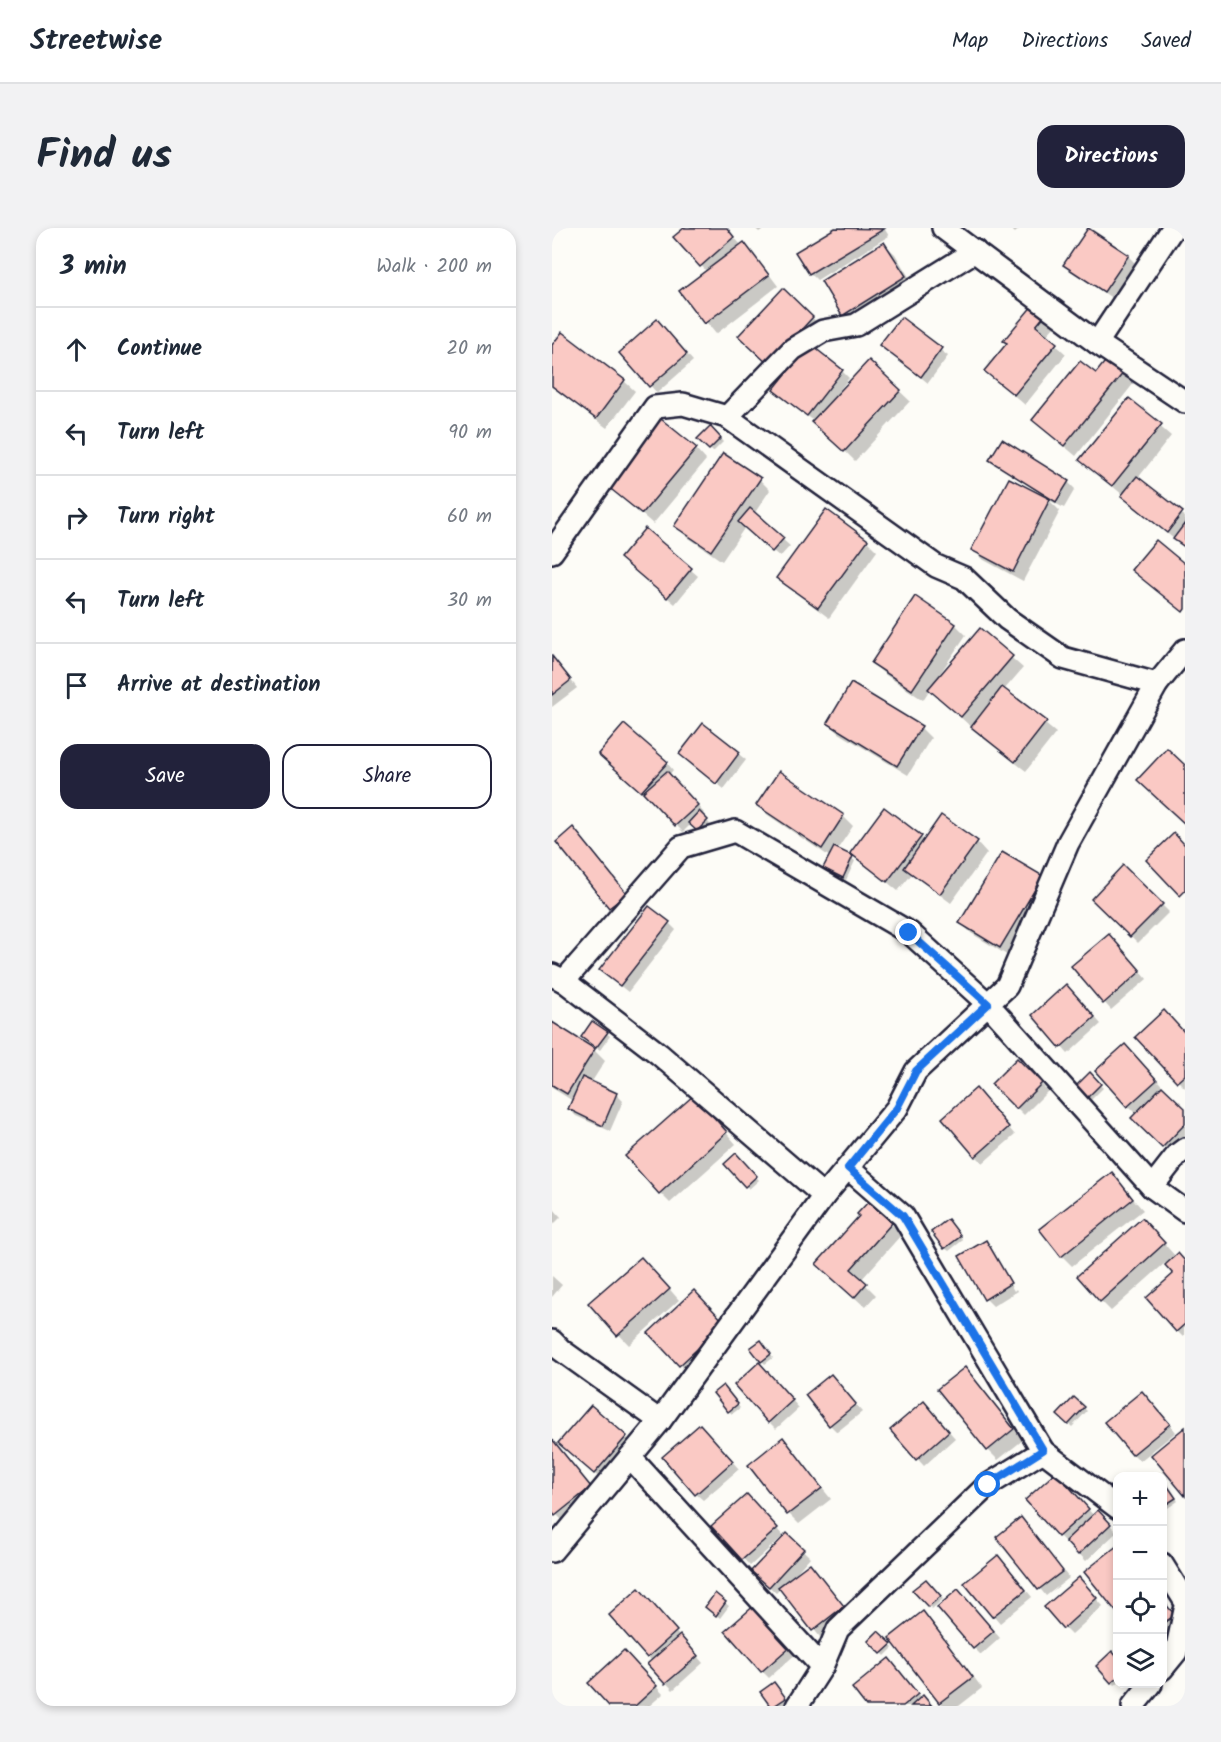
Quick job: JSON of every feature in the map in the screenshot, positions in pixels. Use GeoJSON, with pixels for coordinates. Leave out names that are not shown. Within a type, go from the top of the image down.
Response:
{"type":"FeatureCollection","features":[{"type":"Feature","properties":{"kind":"street"},"geometry":{"type":"LineString","coordinates":[[943,228],[1097,343],[1185,402]]}},
{"type":"Feature","properties":{"kind":"street"},"geometry":{"type":"LineString","coordinates":[[1097,343],[1173,228]]}},
{"type":"Feature","properties":{"kind":"street"},"geometry":{"type":"LineString","coordinates":[[728,417],[793,349],[823,331],[856,325],[975,251]]}},
{"type":"Feature","properties":{"kind":"street"},"geometry":{"type":"LineString","coordinates":[[552,552],[655,406],[683,404],[728,417],[936,566],[964,579],[1007,619],[1063,657],[1157,684]]}},
{"type":"Feature","properties":{"kind":"street"},"geometry":{"type":"LineString","coordinates":[[552,1551],[660,1420],[824,1196],[897,1108],[916,1071],[1007,986],[1068,843],[1157,684],[1185,650]]}},
{"type":"Feature","properties":{"kind":"street"},"geometry":{"type":"LineString","coordinates":[[824,1196],[659,1054],[558,978],[681,847],[735,831],[909,933],[988,1004],[1152,1186],[1185,1211]]}},
{"type":"Feature","properties":{"kind":"street"},"geometry":{"type":"LineString","coordinates":[[1152,1186],[1177,1155],[1185,1149]]}},
{"type":"Feature","properties":{"kind":"street"},"geometry":{"type":"LineString","coordinates":[[848,1168],[903,1216],[1043,1450],[1113,1504]]}},
{"type":"Feature","properties":{"kind":"street"},"geometry":{"type":"LineString","coordinates":[[552,1341],[561,1350],[660,1420]]}},
{"type":"Feature","properties":{"kind":"street"},"geometry":{"type":"LineString","coordinates":[[797,1706],[822,1667],[838,1629],[988,1485],[1043,1450]]}},
{"type":"Feature","properties":{"kind":"street"},"geometry":{"type":"LineString","coordinates":[[630,1457],[822,1667]]}},
{"type":"Feature","properties":{"kind":"street"},"geometry":{"type":"LineString","coordinates":[[1167,1572],[1185,1601]]}},
{"type":"Feature","properties":{"kind":"street"},"geometry":{"type":"LineString","coordinates":[[1167,1663],[1176,1652],[1185,1610]]}},
{"type":"Feature","properties":{"kind":"street"},"geometry":{"type":"LineString","coordinates":[[1133,1706],[1147,1688]]}},
{"type":"Feature","properties":{"kind":"building"},"geometry":{"type":"Polygon","coordinates":[[[684,228],[727,228],[734,237],[700,267],[673,237],[684,228]]]}},
{"type":"Feature","properties":{"kind":"building"},"geometry":{"type":"Polygon","coordinates":[[[835,228],[884,229],[809,274],[795,252],[835,228]]]}},
{"type":"Feature","properties":{"kind":"building"},"geometry":{"type":"Polygon","coordinates":[[[1088,228],[1129,255],[1104,292],[1063,265],[1088,228]]]}},
{"type":"Feature","properties":{"kind":"building"},"geometry":{"type":"Polygon","coordinates":[[[744,242],[769,275],[704,324],[679,291],[744,242]]]}},
{"type":"Feature","properties":{"kind":"building"},"geometry":{"type":"Polygon","coordinates":[[[884,242],[906,276],[842,316],[821,281],[884,242]]]}},
{"type":"Feature","properties":{"kind":"building"},"geometry":{"type":"Polygon","coordinates":[[[783,288],[813,317],[769,365],[738,336],[783,288]]]}},
{"type":"Feature","properties":{"kind":"building"},"geometry":{"type":"Polygon","coordinates":[[[1033,305],[1045,315],[1036,326],[1057,343],[1014,395],[984,371],[1007,343],[1003,341],[1033,305]]]}},
{"type":"Feature","properties":{"kind":"building"},"geometry":{"type":"Polygon","coordinates":[[[901,317],[942,348],[921,377],[879,345],[901,317]]]}},
{"type":"Feature","properties":{"kind":"building"},"geometry":{"type":"Polygon","coordinates":[[[657,319],[687,354],[649,387],[619,353],[657,319]]]}},
{"type":"Feature","properties":{"kind":"building"},"geometry":{"type":"Polygon","coordinates":[[[562,332],[625,380],[596,419],[552,386],[552,345],[562,332]]]}},
{"type":"Feature","properties":{"kind":"building"},"geometry":{"type":"Polygon","coordinates":[[[810,344],[843,370],[807,416],[773,390],[810,344]]]}},
{"type":"Feature","properties":{"kind":"building"},"geometry":{"type":"Polygon","coordinates":[[[1108,358],[1124,372],[1064,446],[1032,420],[1080,361],[1096,373],[1108,358]]]}},
{"type":"Feature","properties":{"kind":"building"},"geometry":{"type":"Polygon","coordinates":[[[869,360],[901,390],[844,452],[811,422],[869,360]]]}},
{"type":"Feature","properties":{"kind":"building"},"geometry":{"type":"Polygon","coordinates":[[[1129,398],[1162,424],[1112,486],[1079,460],[1129,398]]]}},
{"type":"Feature","properties":{"kind":"building"},"geometry":{"type":"Polygon","coordinates":[[[661,419],[697,448],[642,514],[607,486],[661,419]]]}},
{"type":"Feature","properties":{"kind":"building"},"geometry":{"type":"Polygon","coordinates":[[[710,426],[721,438],[709,450],[697,439],[710,426]]]}},
{"type":"Feature","properties":{"kind":"building"},"geometry":{"type":"Polygon","coordinates":[[[1002,439],[1069,481],[1056,502],[989,460],[1002,439]]]}},
{"type":"Feature","properties":{"kind":"building"},"geometry":{"type":"Polygon","coordinates":[[[723,453],[761,478],[711,551],[674,526],[723,453]]]}},
{"type":"Feature","properties":{"kind":"building"},"geometry":{"type":"Polygon","coordinates":[[[1137,476],[1183,512],[1167,533],[1121,496],[1137,476]]]}},
{"type":"Feature","properties":{"kind":"building"},"geometry":{"type":"Polygon","coordinates":[[[1009,478],[1050,499],[1013,572],[971,550],[1009,478]]]}},
{"type":"Feature","properties":{"kind":"building"},"geometry":{"type":"Polygon","coordinates":[[[750,508],[784,538],[772,552],[738,522],[750,508]]]}},
{"type":"Feature","properties":{"kind":"building"},"geometry":{"type":"Polygon","coordinates":[[[826,509],[868,540],[818,608],[776,578],[826,509]]]}},
{"type":"Feature","properties":{"kind":"building"},"geometry":{"type":"Polygon","coordinates":[[[1185,523],[1185,547],[1173,539],[1185,523]]]}},
{"type":"Feature","properties":{"kind":"building"},"geometry":{"type":"Polygon","coordinates":[[[645,528],[692,568],[667,598],[620,558],[645,528]]]}},
{"type":"Feature","properties":{"kind":"building"},"geometry":{"type":"Polygon","coordinates":[[[1156,540],[1185,564],[1185,609],[1183,612],[1131,570],[1156,540]]]}},
{"type":"Feature","properties":{"kind":"building"},"geometry":{"type":"Polygon","coordinates":[[[915,596],[956,624],[912,690],[871,663],[915,596]]]}},
{"type":"Feature","properties":{"kind":"building"},"geometry":{"type":"Polygon","coordinates":[[[980,628],[1013,656],[961,717],[928,689],[980,628]]]}},
{"type":"Feature","properties":{"kind":"building"},"geometry":{"type":"Polygon","coordinates":[[[552,656],[571,680],[552,695],[552,656]]]}},
{"type":"Feature","properties":{"kind":"building"},"geometry":{"type":"Polygon","coordinates":[[[851,683],[922,726],[897,766],[827,723],[851,683]]]}},
{"type":"Feature","properties":{"kind":"building"},"geometry":{"type":"Polygon","coordinates":[[[1002,687],[1047,721],[1015,762],[971,727],[1002,687]]]}},
{"type":"Feature","properties":{"kind":"building"},"geometry":{"type":"Polygon","coordinates":[[[703,723],[740,752],[716,784],[679,754],[703,723]]]}},
{"type":"Feature","properties":{"kind":"building"},"geometry":{"type":"Polygon","coordinates":[[[624,724],[668,762],[641,792],[598,754],[624,724]]]}},
{"type":"Feature","properties":{"kind":"building"},"geometry":{"type":"Polygon","coordinates":[[[1167,748],[1185,765],[1185,824],[1137,780],[1167,748]]]}},
{"type":"Feature","properties":{"kind":"building"},"geometry":{"type":"Polygon","coordinates":[[[667,771],[698,805],[675,826],[643,792],[667,771]]]}},
{"type":"Feature","properties":{"kind":"building"},"geometry":{"type":"Polygon","coordinates":[[[779,771],[844,815],[822,849],[756,805],[779,771]]]}},
{"type":"Feature","properties":{"kind":"building"},"geometry":{"type":"Polygon","coordinates":[[[884,807],[922,836],[887,882],[850,853],[884,807]]]}},
{"type":"Feature","properties":{"kind":"building"},"geometry":{"type":"Polygon","coordinates":[[[699,811],[708,820],[697,831],[688,823],[699,811]]]}},
{"type":"Feature","properties":{"kind":"building"},"geometry":{"type":"Polygon","coordinates":[[[941,815],[978,841],[940,894],[904,868],[941,815]]]}},
{"type":"Feature","properties":{"kind":"building"},"geometry":{"type":"Polygon","coordinates":[[[573,827],[627,894],[609,908],[556,842],[573,827]]]}},
{"type":"Feature","properties":{"kind":"building"},"geometry":{"type":"Polygon","coordinates":[[[1174,833],[1185,845],[1185,891],[1180,896],[1146,860],[1174,833]]]}},
{"type":"Feature","properties":{"kind":"building"},"geometry":{"type":"Polygon","coordinates":[[[834,847],[853,856],[843,878],[823,868],[834,847]]]}},
{"type":"Feature","properties":{"kind":"building"},"geometry":{"type":"Polygon","coordinates":[[[1002,852],[1043,876],[1000,948],[959,923],[1002,852]]]}},
{"type":"Feature","properties":{"kind":"building"},"geometry":{"type":"Polygon","coordinates":[[[1123,865],[1163,904],[1130,937],[1091,899],[1123,865]]]}},
{"type":"Feature","properties":{"kind":"building"},"geometry":{"type":"Polygon","coordinates":[[[649,906],[670,922],[620,986],[599,970],[649,906]]]}},
{"type":"Feature","properties":{"kind":"building"},"geometry":{"type":"Polygon","coordinates":[[[1109,934],[1141,971],[1103,1004],[1071,966],[1109,934]]]}},
{"type":"Feature","properties":{"kind":"building"},"geometry":{"type":"Polygon","coordinates":[[[1066,984],[1095,1017],[1060,1048],[1032,1015],[1066,984]]]}},
{"type":"Feature","properties":{"kind":"building"},"geometry":{"type":"Polygon","coordinates":[[[1164,1010],[1185,1033],[1185,1075],[1177,1082],[1135,1037],[1164,1010]]]}},
{"type":"Feature","properties":{"kind":"building"},"geometry":{"type":"Polygon","coordinates":[[[592,1021],[608,1032],[596,1048],[581,1037],[592,1021]]]}},
{"type":"Feature","properties":{"kind":"building"},"geometry":{"type":"Polygon","coordinates":[[[552,1022],[595,1049],[567,1094],[552,1085],[552,1022]]]}},
{"type":"Feature","properties":{"kind":"building"},"geometry":{"type":"Polygon","coordinates":[[[1125,1044],[1157,1080],[1127,1107],[1095,1071],[1125,1044]]]}},
{"type":"Feature","properties":{"kind":"building"},"geometry":{"type":"Polygon","coordinates":[[[1017,1058],[1042,1083],[1016,1109],[991,1084],[1017,1058]]]}},
{"type":"Feature","properties":{"kind":"building"},"geometry":{"type":"Polygon","coordinates":[[[1090,1072],[1101,1084],[1087,1098],[1076,1086],[1090,1072]]]}},
{"type":"Feature","properties":{"kind":"building"},"geometry":{"type":"Polygon","coordinates":[[[582,1077],[617,1093],[603,1126],[568,1109],[582,1077]]]}},
{"type":"Feature","properties":{"kind":"building"},"geometry":{"type":"Polygon","coordinates":[[[1162,1086],[1185,1108],[1185,1124],[1162,1148],[1131,1118],[1162,1086]]]}},
{"type":"Feature","properties":{"kind":"building"},"geometry":{"type":"Polygon","coordinates":[[[976,1088],[1009,1127],[975,1157],[942,1118],[976,1088]]]}},
{"type":"Feature","properties":{"kind":"building"},"geometry":{"type":"Polygon","coordinates":[[[694,1095],[727,1132],[659,1194],[625,1156],[694,1095]]]}},
{"type":"Feature","properties":{"kind":"building"},"geometry":{"type":"Polygon","coordinates":[[[736,1153],[757,1176],[745,1187],[724,1164],[736,1153]]]}},
{"type":"Feature","properties":{"kind":"building"},"geometry":{"type":"Polygon","coordinates":[[[1112,1172],[1133,1199],[1061,1257],[1039,1229],[1112,1172]]]}},
{"type":"Feature","properties":{"kind":"building"},"geometry":{"type":"Polygon","coordinates":[[[869,1201],[892,1223],[851,1269],[867,1283],[854,1298],[816,1264],[859,1216],[857,1214],[869,1201]]]}},
{"type":"Feature","properties":{"kind":"building"},"geometry":{"type":"Polygon","coordinates":[[[1142,1218],[1165,1243],[1100,1302],[1077,1276],[1142,1218]]]}},
{"type":"Feature","properties":{"kind":"building"},"geometry":{"type":"Polygon","coordinates":[[[948,1219],[961,1236],[944,1249],[931,1232],[948,1219]]]}},
{"type":"Feature","properties":{"kind":"building"},"geometry":{"type":"Polygon","coordinates":[[[986,1240],[1011,1283],[984,1300],[959,1256],[986,1240]]]}},
{"type":"Feature","properties":{"kind":"building"},"geometry":{"type":"Polygon","coordinates":[[[1178,1253],[1185,1261],[1185,1324],[1176,1332],[1146,1298],[1173,1274],[1165,1265],[1178,1253]]]}},
{"type":"Feature","properties":{"kind":"building"},"geometry":{"type":"Polygon","coordinates":[[[641,1257],[670,1289],[617,1336],[588,1303],[641,1257]]]}},
{"type":"Feature","properties":{"kind":"building"},"geometry":{"type":"Polygon","coordinates":[[[694,1290],[725,1323],[679,1366],[648,1333],[694,1290]]]}},
{"type":"Feature","properties":{"kind":"building"},"geometry":{"type":"Polygon","coordinates":[[[761,1340],[771,1354],[761,1362],[750,1348],[761,1340]]]}},
{"type":"Feature","properties":{"kind":"building"},"geometry":{"type":"Polygon","coordinates":[[[759,1362],[793,1400],[768,1423],[734,1385],[759,1362]]]}},
{"type":"Feature","properties":{"kind":"building"},"geometry":{"type":"Polygon","coordinates":[[[965,1367],[1014,1429],[987,1451],[937,1389],[965,1367]]]}},
{"type":"Feature","properties":{"kind":"building"},"geometry":{"type":"Polygon","coordinates":[[[831,1374],[856,1404],[829,1426],[805,1395],[831,1374]]]}},
{"type":"Feature","properties":{"kind":"building"},"geometry":{"type":"Polygon","coordinates":[[[723,1385],[738,1404],[728,1412],[713,1393],[723,1385]]]}},
{"type":"Feature","properties":{"kind":"building"},"geometry":{"type":"Polygon","coordinates":[[[1142,1391],[1170,1424],[1132,1455],[1104,1422],[1142,1391]]]}},
{"type":"Feature","properties":{"kind":"building"},"geometry":{"type":"Polygon","coordinates":[[[1074,1397],[1085,1407],[1068,1425],[1057,1415],[1074,1397]]]}},
{"type":"Feature","properties":{"kind":"building"},"geometry":{"type":"Polygon","coordinates":[[[924,1401],[949,1431],[916,1460],[890,1430],[924,1401]]]}},
{"type":"Feature","properties":{"kind":"building"},"geometry":{"type":"Polygon","coordinates":[[[591,1405],[627,1436],[594,1474],[558,1443],[591,1405]]]}},
{"type":"Feature","properties":{"kind":"building"},"geometry":{"type":"Polygon","coordinates":[[[700,1424],[733,1461],[695,1495],[662,1457],[700,1424]]]}},
{"type":"Feature","properties":{"kind":"building"},"geometry":{"type":"Polygon","coordinates":[[[1185,1427],[1185,1496],[1167,1472],[1151,1455],[1185,1427]]]}},
{"type":"Feature","properties":{"kind":"building"},"geometry":{"type":"Polygon","coordinates":[[[783,1437],[822,1488],[787,1515],[748,1465],[783,1437]]]}},
{"type":"Feature","properties":{"kind":"building"},"geometry":{"type":"Polygon","coordinates":[[[552,1439],[591,1487],[555,1516],[552,1512],[552,1439]]]}},
{"type":"Feature","properties":{"kind":"building"},"geometry":{"type":"Polygon","coordinates":[[[1056,1472],[1089,1509],[1058,1537],[1025,1500],[1056,1472]]]}},
{"type":"Feature","properties":{"kind":"building"},"geometry":{"type":"Polygon","coordinates":[[[1167,1485],[1176,1498],[1167,1504],[1167,1485]]]}},
{"type":"Feature","properties":{"kind":"building"},"geometry":{"type":"Polygon","coordinates":[[[747,1494],[778,1528],[742,1560],[711,1526],[747,1494]]]}},
{"type":"Feature","properties":{"kind":"building"},"geometry":{"type":"Polygon","coordinates":[[[1098,1510],[1111,1524],[1078,1555],[1065,1541],[1098,1510]]]}},
{"type":"Feature","properties":{"kind":"building"},"geometry":{"type":"Polygon","coordinates":[[[1021,1517],[1063,1571],[1038,1590],[996,1537],[1021,1517]]]}},
{"type":"Feature","properties":{"kind":"building"},"geometry":{"type":"Polygon","coordinates":[[[787,1533],[804,1549],[769,1587],[751,1571],[787,1533]]]}},
{"type":"Feature","properties":{"kind":"building"},"geometry":{"type":"Polygon","coordinates":[[[1113,1549],[1113,1608],[1084,1572],[1113,1549]]]}},
{"type":"Feature","properties":{"kind":"building"},"geometry":{"type":"Polygon","coordinates":[[[998,1555],[1026,1590],[992,1617],[964,1583],[998,1555]]]}},
{"type":"Feature","properties":{"kind":"building"},"geometry":{"type":"Polygon","coordinates":[[[810,1563],[844,1606],[812,1631],[778,1587],[810,1563]]]}},
{"type":"Feature","properties":{"kind":"building"},"geometry":{"type":"Polygon","coordinates":[[[1079,1577],[1097,1598],[1063,1629],[1044,1607],[1079,1577]]]}},
{"type":"Feature","properties":{"kind":"building"},"geometry":{"type":"Polygon","coordinates":[[[926,1579],[941,1596],[928,1607],[912,1590],[926,1579]]]}},
{"type":"Feature","properties":{"kind":"building"},"geometry":{"type":"Polygon","coordinates":[[[639,1588],[677,1631],[647,1658],[609,1615],[639,1588]]]}},
{"type":"Feature","properties":{"kind":"building"},"geometry":{"type":"Polygon","coordinates":[[[958,1589],[994,1631],[973,1649],[937,1607],[958,1589]]]}},
{"type":"Feature","properties":{"kind":"building"},"geometry":{"type":"Polygon","coordinates":[[[715,1593],[726,1602],[716,1616],[705,1607],[715,1593]]]}},
{"type":"Feature","properties":{"kind":"building"},"geometry":{"type":"Polygon","coordinates":[[[756,1604],[792,1645],[761,1672],[725,1631],[756,1604]]]}},
{"type":"Feature","properties":{"kind":"building"},"geometry":{"type":"Polygon","coordinates":[[[1167,1606],[1175,1615],[1167,1621],[1167,1606]]]}},
{"type":"Feature","properties":{"kind":"building"},"geometry":{"type":"Polygon","coordinates":[[[923,1611],[973,1677],[939,1703],[889,1638],[923,1611]]]}},
{"type":"Feature","properties":{"kind":"building"},"geometry":{"type":"Polygon","coordinates":[[[878,1631],[892,1644],[881,1654],[868,1641],[878,1631]]]}},
{"type":"Feature","properties":{"kind":"building"},"geometry":{"type":"Polygon","coordinates":[[[680,1635],[698,1656],[665,1684],[647,1664],[680,1635]]]}},
{"type":"Feature","properties":{"kind":"building"},"geometry":{"type":"Polygon","coordinates":[[[624,1650],[657,1686],[635,1706],[609,1706],[588,1683],[624,1650]]]}},
{"type":"Feature","properties":{"kind":"building"},"geometry":{"type":"Polygon","coordinates":[[[1112,1651],[1113,1681],[1111,1683],[1096,1666],[1112,1651]]]}},
{"type":"Feature","properties":{"kind":"building"},"geometry":{"type":"Polygon","coordinates":[[[889,1658],[918,1694],[903,1706],[866,1706],[852,1688],[889,1658]]]}},
{"type":"Feature","properties":{"kind":"building"},"geometry":{"type":"Polygon","coordinates":[[[774,1682],[786,1698],[770,1706],[760,1692],[774,1682]]]}},
{"type":"Feature","properties":{"kind":"building"},"geometry":{"type":"Polygon","coordinates":[[[923,1695],[932,1706],[911,1706],[923,1695]]]}},
{"type":"Feature","properties":{"kind":"route"},"geometry":{"type":"LineString","coordinates":[[909,933],[988,1004],[916,1071],[897,1108],[848,1168],[903,1216],[1043,1450],[988,1485]]}}]}
